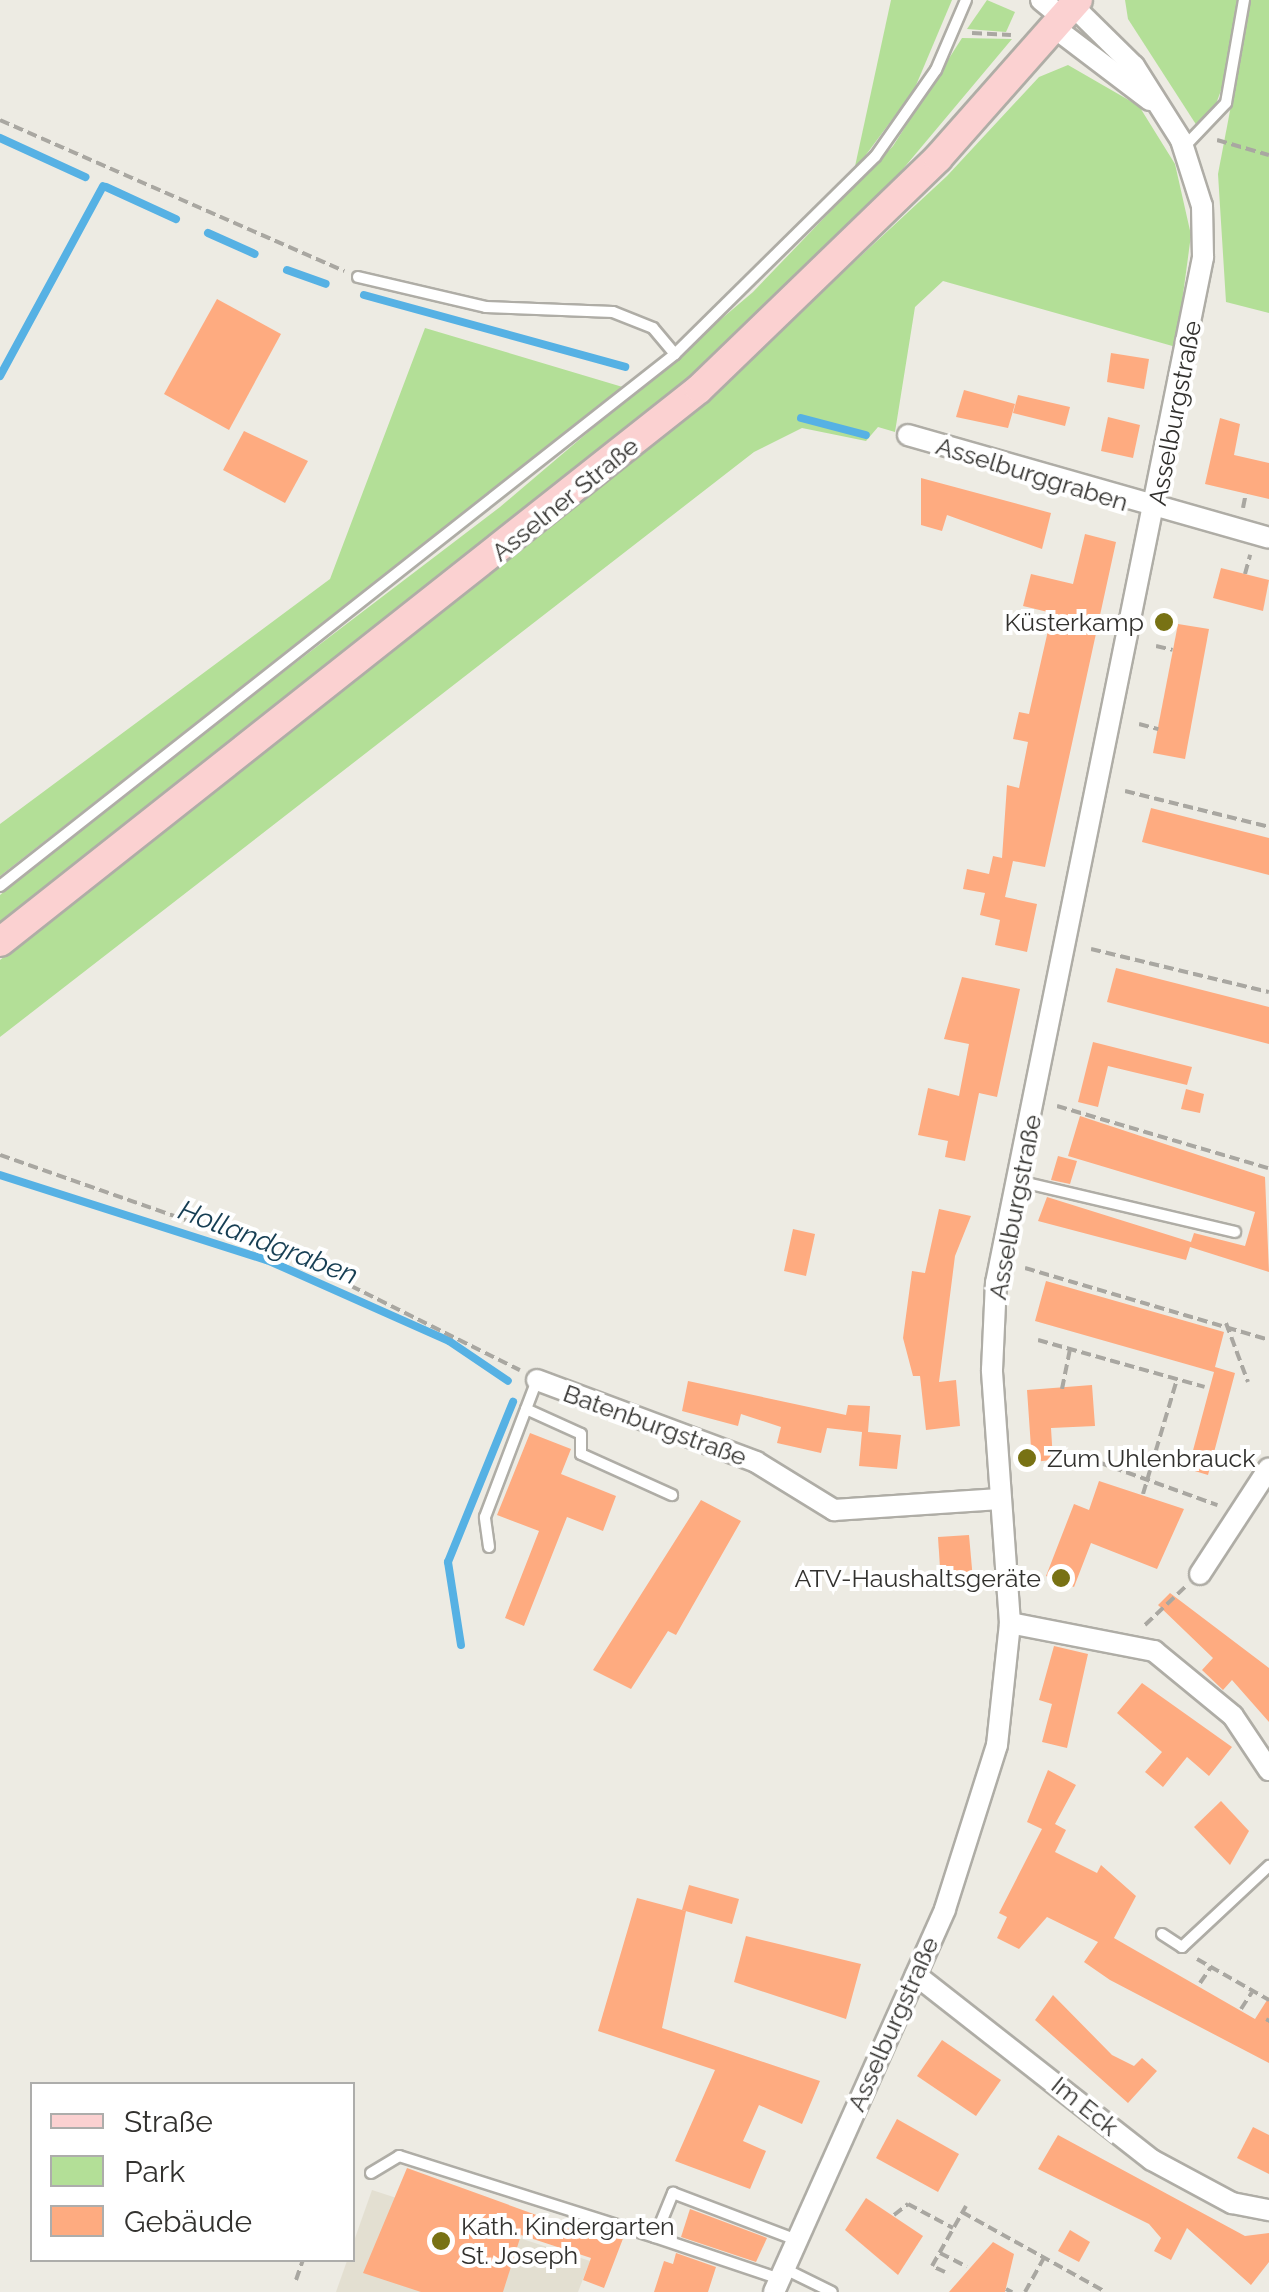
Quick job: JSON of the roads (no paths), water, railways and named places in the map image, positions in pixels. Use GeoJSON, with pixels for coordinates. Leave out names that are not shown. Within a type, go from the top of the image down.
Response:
{"type":"FeatureCollection","features":[{"type":"Feature","properties":{"kind":"main road","name":"Asselner Straße"},"geometry":{"type":"LineString","coordinates":[[0,942],[699,389],[872,225],[1067,13]]}},
{"type":"Feature","properties":{"kind":"street"},"geometry":{"type":"LineString","coordinates":[[1041,0],[1067,13]]}},
{"type":"Feature","properties":{"kind":"street","name":"Asselburgstraße"},"geometry":{"type":"LineString","coordinates":[[1067,13],[1156,104]]}},
{"type":"Feature","properties":{"kind":"street","name":"Asselburgstraße"},"geometry":{"type":"LineString","coordinates":[[779,2280],[960,1871],[998,1745],[1010,1623],[1000,1498],[996,1283],[1156,511],[1203,257],[1202,206],[1184,147],[1113,40],[1067,13]]}},
{"type":"Feature","properties":{"kind":"street","name":"Asselburggraben"},"geometry":{"type":"LineString","coordinates":[[908,435],[1156,511]]}},
{"type":"Feature","properties":{"kind":"street"},"geometry":{"type":"LineString","coordinates":[[1156,511],[1269,538]]}},
{"type":"Feature","properties":{"kind":"street","name":"Batenburgstraße"},"geometry":{"type":"LineString","coordinates":[[537,1380],[756,1462],[834,1510],[1000,1498]]}},
{"type":"Feature","properties":{"kind":"street"},"geometry":{"type":"LineString","coordinates":[[1200,1574],[1269,1468]]}},
{"type":"Feature","properties":{"kind":"street"},"geometry":{"type":"LineString","coordinates":[[1010,1623],[1134,1642],[1233,1716],[1269,1770]]}},
{"type":"Feature","properties":{"kind":"street","name":"Im Eck"},"geometry":{"type":"LineString","coordinates":[[916,1976],[1152,2160],[1232,2203],[1269,2210]]}},
{"type":"Feature","properties":{"kind":"lane"},"geometry":{"type":"LineString","coordinates":[[0,886],[675,354],[875,157],[936,70],[966,0]]}},
{"type":"Feature","properties":{"kind":"lane"},"geometry":{"type":"LineString","coordinates":[[1184,147],[1208,130],[1226,103],[1244,0]]}},
{"type":"Feature","properties":{"kind":"lane"},"geometry":{"type":"LineString","coordinates":[[358,276],[486,306],[612,312],[653,328],[675,354]]}},
{"type":"Feature","properties":{"kind":"lane"},"geometry":{"type":"LineString","coordinates":[[1018,1181],[1235,1232]]}},
{"type":"Feature","properties":{"kind":"lane"},"geometry":{"type":"LineString","coordinates":[[489,1547],[485,1517],[537,1380]]}},
{"type":"Feature","properties":{"kind":"lane"},"geometry":{"type":"LineString","coordinates":[[526,1409],[580,1434],[581,1454],[672,1495]]}},
{"type":"Feature","properties":{"kind":"lane"},"geometry":{"type":"LineString","coordinates":[[1162,1934],[1182,1946],[1269,1866]]}},
{"type":"Feature","properties":{"kind":"lane"},"geometry":{"type":"LineString","coordinates":[[371,2174],[400,2156],[779,2280],[832,2292]]}},
{"type":"Feature","properties":{"kind":"lane"},"geometry":{"type":"LineString","coordinates":[[655,2238],[674,2192],[796,2240]]}},
{"type":"Feature","properties":{"kind":"waterway","name":"Asselburggraben"},"geometry":{"type":"LineString","coordinates":[[0,138],[85,177]]}},
{"type":"Feature","properties":{"kind":"waterway","name":"Asselburggraben"},"geometry":{"type":"LineString","coordinates":[[0,376],[103,186]]}},
{"type":"Feature","properties":{"kind":"waterway"},"geometry":{"type":"LineString","coordinates":[[106,187],[176,219]]}},
{"type":"Feature","properties":{"kind":"waterway"},"geometry":{"type":"LineString","coordinates":[[208,233],[255,254]]}},
{"type":"Feature","properties":{"kind":"waterway"},"geometry":{"type":"LineString","coordinates":[[287,270],[326,284]]}},
{"type":"Feature","properties":{"kind":"waterway"},"geometry":{"type":"LineString","coordinates":[[364,295],[625,367]]}},
{"type":"Feature","properties":{"kind":"waterway"},"geometry":{"type":"LineString","coordinates":[[801,418],[866,435]]}},
{"type":"Feature","properties":{"kind":"waterway","name":"Hollandgraben"},"geometry":{"type":"LineString","coordinates":[[0,1175],[267,1260],[449,1341],[508,1381]]}},
{"type":"Feature","properties":{"kind":"waterway","name":"Hollandgraben"},"geometry":{"type":"LineString","coordinates":[[461,1645],[448,1562],[513,1402]]}},
{"type":"Feature","properties":{"kind":"place","name":"Küsterkamp"},"geometry":{"type":"Point","coordinates":[1164,622]}},
{"type":"Feature","properties":{"kind":"place","name":"Zum Uhlenbrauck"},"geometry":{"type":"Point","coordinates":[1027,1458]}},
{"type":"Feature","properties":{"kind":"place","name":"ATV-Haushaltsgeräte"},"geometry":{"type":"Point","coordinates":[1061,1578]}},
{"type":"Feature","properties":{"kind":"place","name":"Kath. Kindergarten St. Joseph"},"geometry":{"type":"Point","coordinates":[441,2241]}}]}
